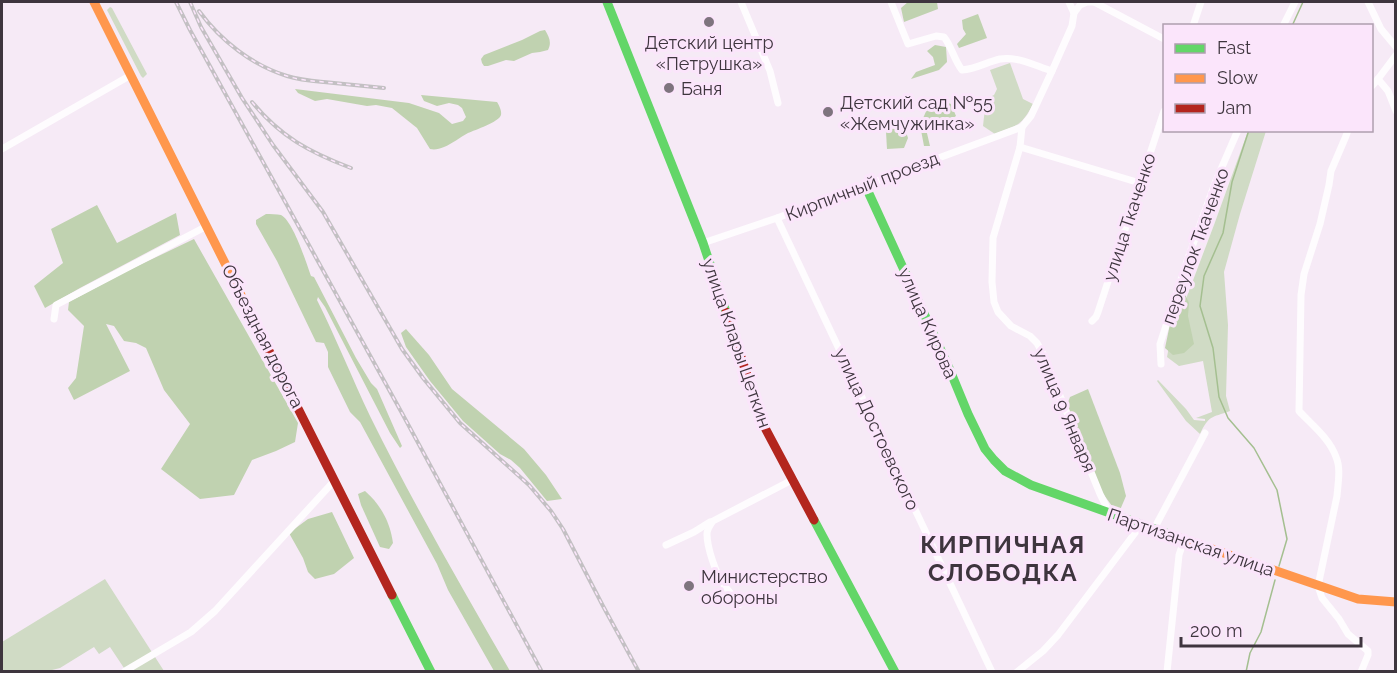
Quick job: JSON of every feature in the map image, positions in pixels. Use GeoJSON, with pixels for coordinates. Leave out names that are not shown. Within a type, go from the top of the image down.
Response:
{"type":"FeatureCollection","features":[{"type":"Feature","properties":{"kind":"street","name":"Объездная дорога"},"geometry":{"type":"LineString","coordinates":[[93,2],[431,672]]}},
{"type":"Feature","properties":{"kind":"street","name":"улица Клары Цеткин"},"geometry":{"type":"LineString","coordinates":[[607,2],[703,243],[764,426],[895,672]]}},
{"type":"Feature","properties":{"kind":"street"},"geometry":{"type":"LineString","coordinates":[[741,2],[770,71],[778,103]]}},
{"type":"Feature","properties":{"kind":"street"},"geometry":{"type":"LineString","coordinates":[[892,2],[908,44],[936,36],[944,37],[962,70],[1000,59],[1011,59],[1052,71]]}},
{"type":"Feature","properties":{"kind":"street"},"geometry":{"type":"LineString","coordinates":[[1069,2],[1074,13]]}},
{"type":"Feature","properties":{"kind":"street"},"geometry":{"type":"LineString","coordinates":[[1093,2],[1163,38]]}},
{"type":"Feature","properties":{"kind":"street","name":"улица 9 Января"},"geometry":{"type":"LineString","coordinates":[[1093,2],[1080,5],[1074,13],[1072,26],[1052,71],[1031,116],[1022,127],[1020,147],[993,238],[992,282],[994,302],[998,312],[1011,326],[1030,336],[1043,354],[1110,514]]}},
{"type":"Feature","properties":{"kind":"street"},"geometry":{"type":"LineString","coordinates":[[1194,24],[1201,2]]}},
{"type":"Feature","properties":{"kind":"street"},"geometry":{"type":"LineString","coordinates":[[1284,24],[1295,2]]}},
{"type":"Feature","properties":{"kind":"street"},"geometry":{"type":"LineString","coordinates":[[1368,2],[1381,29],[1395,47]]}},
{"type":"Feature","properties":{"kind":"street"},"geometry":{"type":"LineString","coordinates":[[1373,84],[1395,55]]}},
{"type":"Feature","properties":{"kind":"street"},"geometry":{"type":"LineString","coordinates":[[2,149],[130,75]]}},
{"type":"Feature","properties":{"kind":"street"},"geometry":{"type":"LineString","coordinates":[[1378,79],[1388,91],[1395,111]]}},
{"type":"Feature","properties":{"kind":"street","name":"улица Ткаченко"},"geometry":{"type":"LineString","coordinates":[[1092,321],[1098,312],[1163,114]]}},
{"type":"Feature","properties":{"kind":"street","name":"Кирпичный проезд"},"geometry":{"type":"LineString","coordinates":[[703,243],[1022,127]]}},
{"type":"Feature","properties":{"kind":"street","name":"переулок Ткаченко"},"geometry":{"type":"LineString","coordinates":[[1161,364],[1160,344],[1187,261],[1215,183],[1237,132]]}},
{"type":"Feature","properties":{"kind":"street"},"geometry":{"type":"LineString","coordinates":[[1347,132],[1331,171],[1320,224],[1304,274],[1300,295],[1299,411],[1324,438],[1337,459],[1337,496],[1318,586],[1322,598],[1340,619],[1348,634],[1368,651],[1361,672]]}},
{"type":"Feature","properties":{"kind":"street"},"geometry":{"type":"LineString","coordinates":[[1020,147],[1140,183]]}},
{"type":"Feature","properties":{"kind":"street","name":"улица Кирова"},"geometry":{"type":"LineString","coordinates":[[865,185],[968,414],[985,449],[994,460]]}},
{"type":"Feature","properties":{"kind":"street","name":"улица Достоевского"},"geometry":{"type":"LineString","coordinates":[[777,218],[992,672]]}},
{"type":"Feature","properties":{"kind":"street"},"geometry":{"type":"LineString","coordinates":[[54,319],[56,305],[207,226]]}},
{"type":"Feature","properties":{"kind":"street"},"geometry":{"type":"LineString","coordinates":[[1154,529],[1205,433]]}},
{"type":"Feature","properties":{"kind":"street","name":"Партизанская улица"},"geometry":{"type":"LineString","coordinates":[[994,460],[1012,475],[1031,485],[1141,525],[1358,599],[1394,600]]}},
{"type":"Feature","properties":{"kind":"street"},"geometry":{"type":"LineString","coordinates":[[666,545],[794,479]]}},
{"type":"Feature","properties":{"kind":"street"},"geometry":{"type":"LineString","coordinates":[[125,671],[191,632],[215,611],[334,480]]}},
{"type":"Feature","properties":{"kind":"street"},"geometry":{"type":"LineString","coordinates":[[713,521],[707,533],[715,567],[723,584],[740,604]]}},
{"type":"Feature","properties":{"kind":"street"},"geometry":{"type":"LineString","coordinates":[[1017,672],[1043,651],[1058,635],[1141,525]]}},
{"type":"Feature","properties":{"kind":"street"},"geometry":{"type":"LineString","coordinates":[[1167,672],[1179,555],[1184,540]]}},
{"type":"Feature","properties":{"kind":"green space"},"geometry":{"type":"Polygon","coordinates":[[[908,2],[937,2],[938,9],[904,22],[901,8],[908,2]]]}},
{"type":"Feature","properties":{"kind":"green space"},"geometry":{"type":"Polygon","coordinates":[[[110,7],[147,74],[143,78],[107,10],[110,7]]]}},
{"type":"Feature","properties":{"kind":"green space"},"geometry":{"type":"Polygon","coordinates":[[[978,14],[987,38],[959,48],[957,44],[966,34],[962,20],[978,14]]]}},
{"type":"Feature","properties":{"kind":"green space"},"geometry":{"type":"Polygon","coordinates":[[[545,30],[550,42],[548,50],[532,53],[514,61],[506,60],[488,66],[482,63],[481,59],[484,55],[545,30]]]}},
{"type":"Feature","properties":{"kind":"green space"},"geometry":{"type":"Polygon","coordinates":[[[935,45],[946,47],[947,62],[939,70],[911,79],[916,72],[935,65],[933,57],[927,51],[935,45]]]}},
{"type":"Feature","properties":{"kind":"green space"},"geometry":{"type":"Polygon","coordinates":[[[1010,63],[1023,99],[1033,104],[1018,124],[995,134],[983,126],[986,99],[994,95],[997,89],[990,70],[1010,63]]]}},
{"type":"Feature","properties":{"kind":"green space"},"geometry":{"type":"Polygon","coordinates":[[[295,89],[409,103],[439,113],[452,124],[463,121],[466,117],[462,108],[449,103],[437,106],[424,101],[421,95],[497,102],[501,115],[492,123],[468,133],[447,146],[430,149],[417,128],[392,108],[327,99],[315,101],[298,93],[295,89]]]}},
{"type":"Feature","properties":{"kind":"green space"},"geometry":{"type":"Polygon","coordinates":[[[941,100],[951,104],[956,116],[950,120],[937,122],[926,129],[930,146],[924,146],[920,125],[928,107],[941,100]]]}},
{"type":"Feature","properties":{"kind":"green space"},"geometry":{"type":"Polygon","coordinates":[[[900,124],[904,126],[908,138],[904,148],[887,149],[886,132],[900,124]]]}},
{"type":"Feature","properties":{"kind":"green space"},"geometry":{"type":"Polygon","coordinates":[[[1248,132],[1266,132],[1224,272],[1228,325],[1226,396],[1230,411],[1211,418],[1200,434],[1186,421],[1157,381],[1194,420],[1205,421],[1205,419],[1196,418],[1212,412],[1203,361],[1179,366],[1167,357],[1170,341],[1248,132]]]}},
{"type":"Feature","properties":{"kind":"green space"},"geometry":{"type":"Polygon","coordinates":[[[97,205],[117,243],[176,213],[180,235],[45,308],[34,286],[63,263],[51,229],[97,205]]]}},
{"type":"Feature","properties":{"kind":"green space"},"geometry":{"type":"Polygon","coordinates":[[[266,214],[281,215],[290,225],[311,276],[314,277],[356,358],[377,389],[402,446],[400,448],[390,433],[318,297],[317,300],[386,449],[510,671],[494,671],[448,590],[437,564],[360,422],[350,412],[328,367],[328,352],[324,343],[316,342],[277,261],[256,224],[256,220],[266,214]]]}},
{"type":"Feature","properties":{"kind":"green space"},"geometry":{"type":"Polygon","coordinates":[[[194,239],[298,423],[295,442],[252,460],[234,495],[200,499],[161,469],[190,424],[164,390],[146,348],[124,341],[114,326],[106,324],[130,371],[74,400],[68,388],[76,378],[84,326],[68,310],[69,302],[194,239]]]}},
{"type":"Feature","properties":{"kind":"green space"},"geometry":{"type":"Polygon","coordinates":[[[1180,290],[1184,292],[1189,303],[1188,316],[1194,344],[1184,353],[1173,355],[1165,348],[1180,290]]]}},
{"type":"Feature","properties":{"kind":"green space"},"geometry":{"type":"Polygon","coordinates":[[[406,329],[429,355],[452,389],[524,449],[562,499],[547,501],[520,468],[500,454],[463,421],[406,347],[401,333],[406,329]]]}},
{"type":"Feature","properties":{"kind":"green space"},"geometry":{"type":"Polygon","coordinates":[[[1088,389],[1120,473],[1126,496],[1120,510],[1115,510],[1101,491],[1067,405],[1070,397],[1088,389]]]}},
{"type":"Feature","properties":{"kind":"green space"},"geometry":{"type":"Polygon","coordinates":[[[365,491],[376,502],[390,528],[393,543],[389,549],[380,547],[361,505],[358,494],[365,491]]]}},
{"type":"Feature","properties":{"kind":"green space"},"geometry":{"type":"Polygon","coordinates":[[[332,512],[354,558],[334,574],[315,579],[308,572],[289,533],[308,519],[332,512]]]}},
{"type":"Feature","properties":{"kind":"green space"},"geometry":{"type":"Polygon","coordinates":[[[105,579],[164,671],[126,671],[110,647],[99,654],[94,647],[60,668],[48,671],[2,672],[2,642],[105,579]]]}},
{"type":"Feature","properties":{"kind":"waterway"},"geometry":{"type":"LineString","coordinates":[[1293,24],[1303,2]]}},
{"type":"Feature","properties":{"kind":"waterway"},"geometry":{"type":"LineString","coordinates":[[1248,132],[1232,182],[1223,233],[1204,276],[1200,306],[1213,348],[1219,397],[1228,418],[1254,448],[1277,490],[1287,539],[1279,566]]}},
{"type":"Feature","properties":{"kind":"waterway"},"geometry":{"type":"LineString","coordinates":[[1246,672],[1250,653],[1261,632],[1275,580]]}},
{"type":"Feature","properties":{"kind":"railway"},"geometry":{"type":"LineString","coordinates":[[176,2],[542,672]]}},
{"type":"Feature","properties":{"kind":"railway"},"geometry":{"type":"LineString","coordinates":[[190,2],[201,27],[242,98],[273,145],[323,212],[402,349],[460,423],[529,485],[551,511],[563,529],[639,672]]}},
{"type":"Feature","properties":{"kind":"railway"},"geometry":{"type":"LineString","coordinates":[[199,11],[238,51],[274,71],[306,80],[384,88]]}},
{"type":"Feature","properties":{"kind":"railway"},"geometry":{"type":"LineString","coordinates":[[252,102],[285,134],[322,156],[351,168]]}},
{"type":"Feature","properties":{"kind":"traffic: fast"},"geometry":{"type":"LineString","coordinates":[[607,2],[703,243],[726,312]]}},
{"type":"Feature","properties":{"kind":"traffic: fast"},"geometry":{"type":"LineString","coordinates":[[865,185],[968,414],[985,449],[994,460],[1005,471],[1031,485],[1180,538]]}},
{"type":"Feature","properties":{"kind":"traffic: fast"},"geometry":{"type":"LineString","coordinates":[[814,520],[895,672]]}},
{"type":"Feature","properties":{"kind":"traffic: fast"},"geometry":{"type":"LineString","coordinates":[[392,595],[431,672]]}},
{"type":"Feature","properties":{"kind":"traffic: slow"},"geometry":{"type":"LineString","coordinates":[[94,2],[265,343]]}},
{"type":"Feature","properties":{"kind":"traffic: slow"},"geometry":{"type":"LineString","coordinates":[[1180,538],[1358,599],[1396,602]]}},
{"type":"Feature","properties":{"kind":"traffic: jam"},"geometry":{"type":"LineString","coordinates":[[726,312],[764,426],[814,520]]}},
{"type":"Feature","properties":{"kind":"traffic: jam"},"geometry":{"type":"LineString","coordinates":[[265,343],[392,595]]}},
{"type":"Feature","properties":{"kind":"place","name":"Детский центр «Петрушка»"},"geometry":{"type":"Point","coordinates":[709,22]}},
{"type":"Feature","properties":{"kind":"place","name":"Баня"},"geometry":{"type":"Point","coordinates":[669,88]}},
{"type":"Feature","properties":{"kind":"place","name":"Детский сад №55 «Жемчужинка»"},"geometry":{"type":"Point","coordinates":[828,112]}},
{"type":"Feature","properties":{"kind":"place","name":"Министерство обороны"},"geometry":{"type":"Point","coordinates":[689,586]}},
{"type":"Feature","properties":{"kind":"district","name":"КИРПИЧНАЯ СЛОБОДКА"},"geometry":{"type":"Point","coordinates":[1003,558]}}]}
